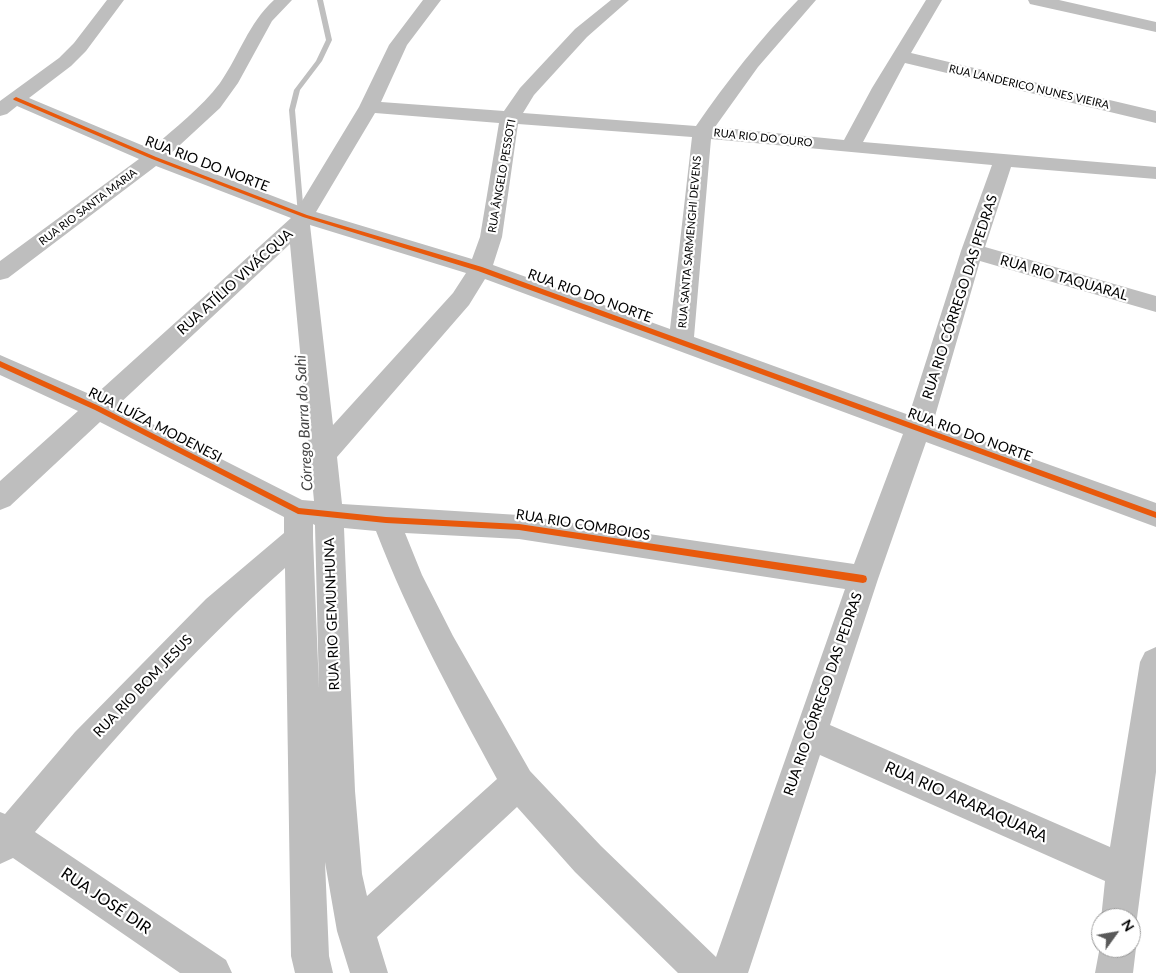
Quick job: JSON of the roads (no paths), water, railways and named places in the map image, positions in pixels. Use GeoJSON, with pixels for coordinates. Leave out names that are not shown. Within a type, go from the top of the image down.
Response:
{"type":"FeatureCollection","features":[{"type":"Feature","properties":{"kind":"street"},"geometry":{"type":"LineString","coordinates":[[8,104],[65,62],[80,47],[116,0]]}},
{"type":"Feature","properties":{"kind":"street","name":"RUA RIO SANTA MARIA"},"geometry":{"type":"LineString","coordinates":[[0,272],[154,158],[213,104],[229,83],[265,18],[284,0]]}},
{"type":"Feature","properties":{"kind":"street","name":"RUA ATÍLIO VIVÁCQUA"},"geometry":{"type":"LineString","coordinates":[[0,498],[302,220],[369,107],[398,45],[426,6],[433,0]]}},
{"type":"Feature","properties":{"kind":"street","name":"RUA ÂNGELO PESSOTI"},"geometry":{"type":"LineString","coordinates":[[322,456],[461,299],[480,270],[491,237],[509,119],[527,92],[581,33],[621,0]]}},
{"type":"Feature","properties":{"kind":"street"},"geometry":{"type":"LineString","coordinates":[[702,132],[775,35],[808,0]]}},
{"type":"Feature","properties":{"kind":"street"},"geometry":{"type":"LineString","coordinates":[[850,147],[881,88],[934,0]]}},
{"type":"Feature","properties":{"kind":"street"},"geometry":{"type":"LineString","coordinates":[[1036,0],[1156,27]]}},
{"type":"Feature","properties":{"kind":"street","name":"RUA LANDERICO NUNES VIEIRA"},"geometry":{"type":"LineString","coordinates":[[901,56],[1156,117]]}},
{"type":"Feature","properties":{"kind":"street","name":"RUA RIO DO NORTE"},"geometry":{"type":"LineString","coordinates":[[8,104],[154,158],[302,220],[480,270],[1156,515]]}},
{"type":"Feature","properties":{"kind":"street","name":"RUA RIO DO OURO"},"geometry":{"type":"LineString","coordinates":[[369,107],[702,132],[850,147],[1156,173]]}},
{"type":"Feature","properties":{"kind":"street","name":"RUA SANTA SARMENGHI DEVENS"},"geometry":{"type":"LineString","coordinates":[[681,342],[702,132]]}},
{"type":"Feature","properties":{"kind":"street","name":"RUA RIO CÓRREGO DAS PEDRAS"},"geometry":{"type":"LineString","coordinates":[[729,973],[809,733],[918,430],[972,251],[1004,160]]}},
{"type":"Feature","properties":{"kind":"street","name":"RUA RIO GEMUNHUNA"},"geometry":{"type":"LineString","coordinates":[[302,220],[322,456],[309,521],[309,967]]}},
{"type":"Feature","properties":{"kind":"street","name":"RUA RIO TAQUARAL"},"geometry":{"type":"LineString","coordinates":[[972,251],[1156,304]]}},
{"type":"Feature","properties":{"kind":"street","name":"RUA LUÍZA MODENESI"},"geometry":{"type":"LineString","coordinates":[[0,364],[97,408],[309,521]]}},
{"type":"Feature","properties":{"kind":"street"},"geometry":{"type":"LineString","coordinates":[[386,520],[413,587],[518,782],[588,859],[705,973]]}},
{"type":"Feature","properties":{"kind":"street","name":"RUA RIO COMBOIOS"},"geometry":{"type":"LineString","coordinates":[[309,521],[386,520],[519,527],[863,579]]}},
{"type":"Feature","properties":{"kind":"street","name":"RUA RIO GEMUNHUNA"},"geometry":{"type":"LineString","coordinates":[[309,521],[338,792],[344,874],[356,931],[370,973]]}},
{"type":"Feature","properties":{"kind":"street","name":"RUA RIO BOM JESUS"},"geometry":{"type":"LineString","coordinates":[[3,836],[87,744],[217,609],[309,521]]}},
{"type":"Feature","properties":{"kind":"street"},"geometry":{"type":"LineString","coordinates":[[1120,908],[1156,662]]}},
{"type":"Feature","properties":{"kind":"street","name":"RUA RIO ARARAQUARA"},"geometry":{"type":"LineString","coordinates":[[809,733],[1124,871]]}},
{"type":"Feature","properties":{"kind":"street"},"geometry":{"type":"LineString","coordinates":[[356,931],[518,782]]}},
{"type":"Feature","properties":{"kind":"street","name":"RUA JOSÉ DIR"},"geometry":{"type":"LineString","coordinates":[[3,836],[213,973]]}},
{"type":"Feature","properties":{"kind":"street"},"geometry":{"type":"LineString","coordinates":[[1114,973],[1116,958]]}},
{"type":"Feature","properties":{"kind":"waterway","name":"Córrego Barra do Sahi"},"geometry":{"type":"LineString","coordinates":[[301,215],[292,110],[297,90],[319,61],[329,40],[320,0]]}}]}
